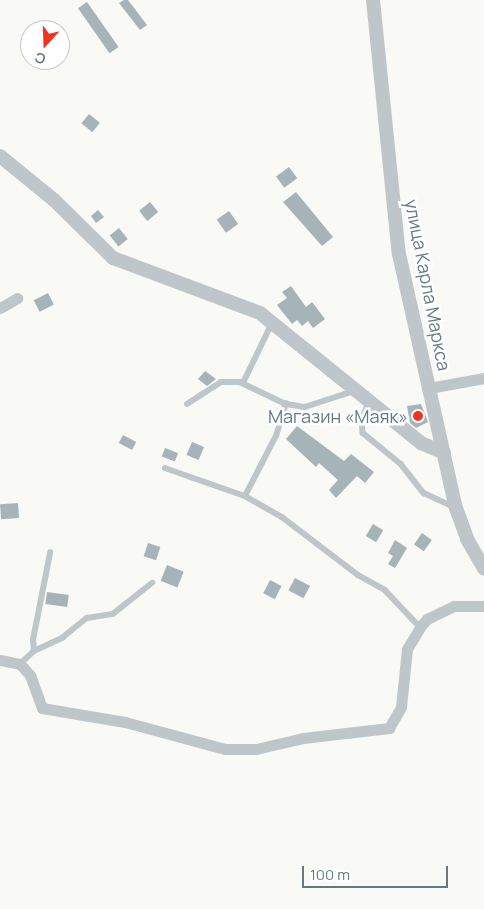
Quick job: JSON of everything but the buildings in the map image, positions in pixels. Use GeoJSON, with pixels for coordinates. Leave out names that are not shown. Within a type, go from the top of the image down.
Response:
{"type":"FeatureCollection","features":[{"type":"Feature","properties":{"kind":"street","name":"улица Карла Маркса"},"geometry":{"type":"LineString","coordinates":[[373,0],[399,254],[456,508],[467,539],[484,568]]}},
{"type":"Feature","properties":{"kind":"street"},"geometry":{"type":"LineString","coordinates":[[0,156],[54,200],[113,258],[260,313],[421,443],[444,453]]}},
{"type":"Feature","properties":{"kind":"street"},"geometry":{"type":"LineString","coordinates":[[0,308],[17,298]]}},
{"type":"Feature","properties":{"kind":"street"},"geometry":{"type":"LineString","coordinates":[[430,388],[484,378]]}},
{"type":"Feature","properties":{"kind":"street"},"geometry":{"type":"LineString","coordinates":[[0,660],[20,664],[30,675],[42,708],[125,722],[225,750],[256,749],[303,738],[389,728],[401,707],[408,649],[420,627],[427,619],[454,606],[484,606]]}},
{"type":"Feature","properties":{"kind":"lane"},"geometry":{"type":"LineString","coordinates":[[243,383],[272,323]]}},
{"type":"Feature","properties":{"kind":"lane"},"geometry":{"type":"LineString","coordinates":[[187,404],[221,382],[243,383],[286,404],[306,407],[356,391]]}},
{"type":"Feature","properties":{"kind":"lane"},"geometry":{"type":"LineString","coordinates":[[369,401],[362,421],[363,433],[401,464],[424,493],[434,500],[456,508]]}},
{"type":"Feature","properties":{"kind":"lane"},"geometry":{"type":"LineString","coordinates":[[245,496],[276,436],[286,404]]}},
{"type":"Feature","properties":{"kind":"lane"},"geometry":{"type":"LineString","coordinates":[[165,468],[245,496],[326,548],[358,575],[385,590],[420,627]]}},
{"type":"Feature","properties":{"kind":"lane"},"geometry":{"type":"LineString","coordinates":[[34,651],[33,640],[50,553]]}},
{"type":"Feature","properties":{"kind":"lane"},"geometry":{"type":"LineString","coordinates":[[20,664],[34,651],[62,638],[88,618],[113,614],[152,583]]}},
{"type":"Feature","properties":{"kind":"place","name":"Магазин «Маяк»"},"geometry":{"type":"Point","coordinates":[418,416]}}]}
